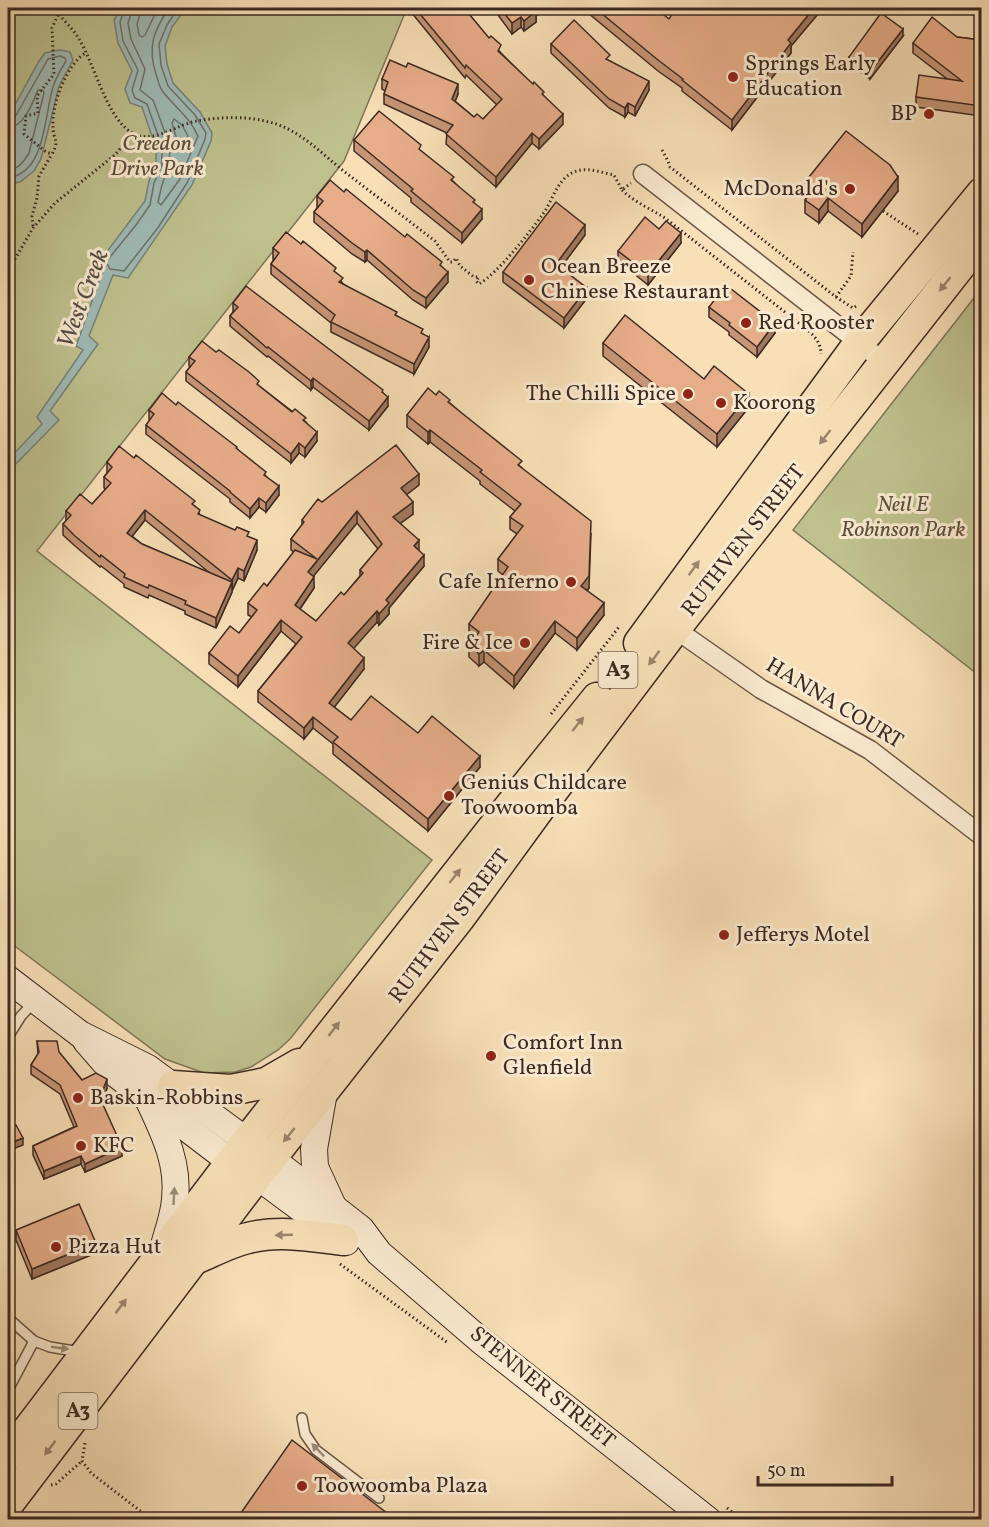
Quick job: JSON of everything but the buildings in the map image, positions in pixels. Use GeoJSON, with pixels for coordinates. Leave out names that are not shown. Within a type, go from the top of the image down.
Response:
{"type":"FeatureCollection","features":[{"type":"Feature","properties":{"kind":"highway","name":"RUTHVEN STREET"},"geometry":{"type":"LineString","coordinates":[[8,1504],[264,1168],[461,916],[539,809],[860,343],[981,193]]}},
{"type":"Feature","properties":{"kind":"highway","name":"RUTHVEN STREET"},"geometry":{"type":"LineString","coordinates":[[8,1452],[239,1151],[522,791],[667,623],[884,362],[981,238]]}},
{"type":"Feature","properties":{"kind":"highway"},"geometry":{"type":"LineString","coordinates":[[161,1093],[231,1090],[266,1083],[313,1056]]}},
{"type":"Feature","properties":{"kind":"highway"},"geometry":{"type":"LineString","coordinates":[[195,1259],[246,1238],[262,1236],[292,1234],[337,1249]]}},
{"type":"Feature","properties":{"kind":"main road","name":"STENNER STREET"},"geometry":{"type":"LineString","coordinates":[[8,979],[81,1034],[148,1068],[161,1093],[239,1151],[335,1209],[361,1229],[379,1253],[480,1340],[708,1520]]}},
{"type":"Feature","properties":{"kind":"main road"},"geometry":{"type":"LineString","coordinates":[[324,1092],[314,1149],[315,1167],[335,1209]]}},
{"type":"Feature","properties":{"kind":"main road"},"geometry":{"type":"LineString","coordinates":[[161,1093],[174,1163],[175,1200],[162,1252]]}},
{"type":"Feature","properties":{"kind":"main road","name":"STENNER STREET"},"geometry":{"type":"LineString","coordinates":[[264,1168],[337,1249],[352,1246],[379,1253]]}},
{"type":"Feature","properties":{"kind":"street"},"geometry":{"type":"LineString","coordinates":[[643,174],[884,362]]}},
{"type":"Feature","properties":{"kind":"street","name":"HANNA COURT"},"geometry":{"type":"LineString","coordinates":[[667,623],[761,689],[870,750],[981,836]]}},
{"type":"Feature","properties":{"kind":"lane"},"geometry":{"type":"LineString","coordinates":[[8,1037],[21,1016],[35,1000]]}},
{"type":"Feature","properties":{"kind":"lane"},"geometry":{"type":"LineString","coordinates":[[8,1318],[34,1341],[50,1347],[86,1353]]}},
{"type":"Feature","properties":{"kind":"lane"},"geometry":{"type":"LineString","coordinates":[[8,1390],[34,1341]]}},
{"type":"Feature","properties":{"kind":"lane"},"geometry":{"type":"LineString","coordinates":[[302,1418],[305,1434],[316,1450],[379,1498]]}},
{"type":"Feature","properties":{"kind":"path"},"geometry":{"type":"LineString","coordinates":[[53,8],[77,35],[87,52],[111,108],[120,122],[132,133],[140,136],[168,132],[183,124],[224,118],[266,121],[299,134],[435,241],[450,262],[456,258],[459,260],[458,264],[465,270],[474,277],[479,277],[476,281],[479,284],[499,266],[543,214],[569,174],[581,170],[614,175],[622,190],[666,218],[802,326],[816,338],[821,346]]}},
{"type":"Feature","properties":{"kind":"path"},"geometry":{"type":"LineString","coordinates":[[51,154],[46,153],[24,134],[24,122],[26,116],[38,113],[38,96],[54,74],[52,28],[58,15]]}},
{"type":"Feature","properties":{"kind":"path"},"geometry":{"type":"LineString","coordinates":[[33,228],[32,216],[37,198],[39,176],[56,147],[57,140],[52,128],[61,87],[75,61],[87,52]]}},
{"type":"Feature","properties":{"kind":"path"},"geometry":{"type":"LineString","coordinates":[[8,272],[33,228],[55,203],[116,154],[132,133]]}},
{"type":"Feature","properties":{"kind":"path"},"geometry":{"type":"LineString","coordinates":[[662,150],[670,167],[836,297],[851,276],[853,252]]}},
{"type":"Feature","properties":{"kind":"path"},"geometry":{"type":"LineString","coordinates":[[622,190],[643,174]]}},
{"type":"Feature","properties":{"kind":"path"},"geometry":{"type":"LineString","coordinates":[[883,211],[922,237]]}},
{"type":"Feature","properties":{"kind":"path"},"geometry":{"type":"LineString","coordinates":[[337,1249],[358,1276],[455,1348]]}},
{"type":"Feature","properties":{"kind":"path"},"geometry":{"type":"LineString","coordinates":[[85,1440],[82,1461],[91,1473],[152,1520]]}},
{"type":"Feature","properties":{"kind":"green space","name":"Creedon Drive Park"},"geometry":{"type":"Polygon","coordinates":[[[8,8],[407,8],[344,161],[37,551],[432,860],[290,1039],[278,1050],[251,1067],[235,1072],[204,1073],[165,1059],[8,941],[8,8]]]}},
{"type":"Feature","properties":{"kind":"green space","name":"Neil E Robinson Park"},"geometry":{"type":"Polygon","coordinates":[[[981,289],[981,677],[793,530],[981,289]]]}},
{"type":"Feature","properties":{"kind":"water"},"geometry":{"type":"Polygon","coordinates":[[[121,8],[186,8],[172,27],[165,46],[167,64],[173,83],[200,112],[212,133],[211,141],[192,185],[128,278],[113,275],[89,336],[98,344],[50,411],[59,420],[8,472],[8,460],[42,424],[37,417],[83,350],[76,346],[103,270],[92,263],[106,253],[145,201],[156,163],[156,148],[142,107],[130,103],[125,89],[132,71],[118,43],[114,20],[121,8]]]}},
{"type":"Feature","properties":{"kind":"water"},"geometry":{"type":"Polygon","coordinates":[[[60,50],[70,52],[73,60],[59,86],[41,159],[34,171],[20,182],[8,184],[8,123],[11,112],[45,53],[60,50]]]}},
{"type":"Feature","properties":{"kind":"place","name":"Springs Early Education"},"geometry":{"type":"Point","coordinates":[733,77]}},
{"type":"Feature","properties":{"kind":"place","name":"BP"},"geometry":{"type":"Point","coordinates":[929,114]}},
{"type":"Feature","properties":{"kind":"place","name":"McDonald's"},"geometry":{"type":"Point","coordinates":[850,189]}},
{"type":"Feature","properties":{"kind":"place","name":"Ocean Breeze Chinese Restaurant"},"geometry":{"type":"Point","coordinates":[529,280]}},
{"type":"Feature","properties":{"kind":"place","name":"Red Rooster"},"geometry":{"type":"Point","coordinates":[746,323]}},
{"type":"Feature","properties":{"kind":"place","name":"The Chilli Spice"},"geometry":{"type":"Point","coordinates":[688,394]}},
{"type":"Feature","properties":{"kind":"place","name":"Koorong"},"geometry":{"type":"Point","coordinates":[721,403]}},
{"type":"Feature","properties":{"kind":"place","name":"Cafe Inferno"},"geometry":{"type":"Point","coordinates":[571,582]}},
{"type":"Feature","properties":{"kind":"place","name":"Fire & Ice"},"geometry":{"type":"Point","coordinates":[525,643]}},
{"type":"Feature","properties":{"kind":"place","name":"Genius Childcare Toowoomba"},"geometry":{"type":"Point","coordinates":[449,796]}},
{"type":"Feature","properties":{"kind":"place","name":"Jefferys Motel"},"geometry":{"type":"Point","coordinates":[724,935]}},
{"type":"Feature","properties":{"kind":"place","name":"Comfort Inn Glenfield"},"geometry":{"type":"Point","coordinates":[491,1056]}},
{"type":"Feature","properties":{"kind":"place","name":"Baskin-Robbins"},"geometry":{"type":"Point","coordinates":[78,1098]}},
{"type":"Feature","properties":{"kind":"place","name":"KFC"},"geometry":{"type":"Point","coordinates":[81,1146]}},
{"type":"Feature","properties":{"kind":"place","name":"Pizza Hut"},"geometry":{"type":"Point","coordinates":[56,1247]}},
{"type":"Feature","properties":{"kind":"place","name":"Toowoomba Plaza"},"geometry":{"type":"Point","coordinates":[302,1486]}},
{"type":"Feature","properties":{"kind":"water label","name":"West Creek"},"geometry":{"type":"Point","coordinates":[84,299]}}]}
